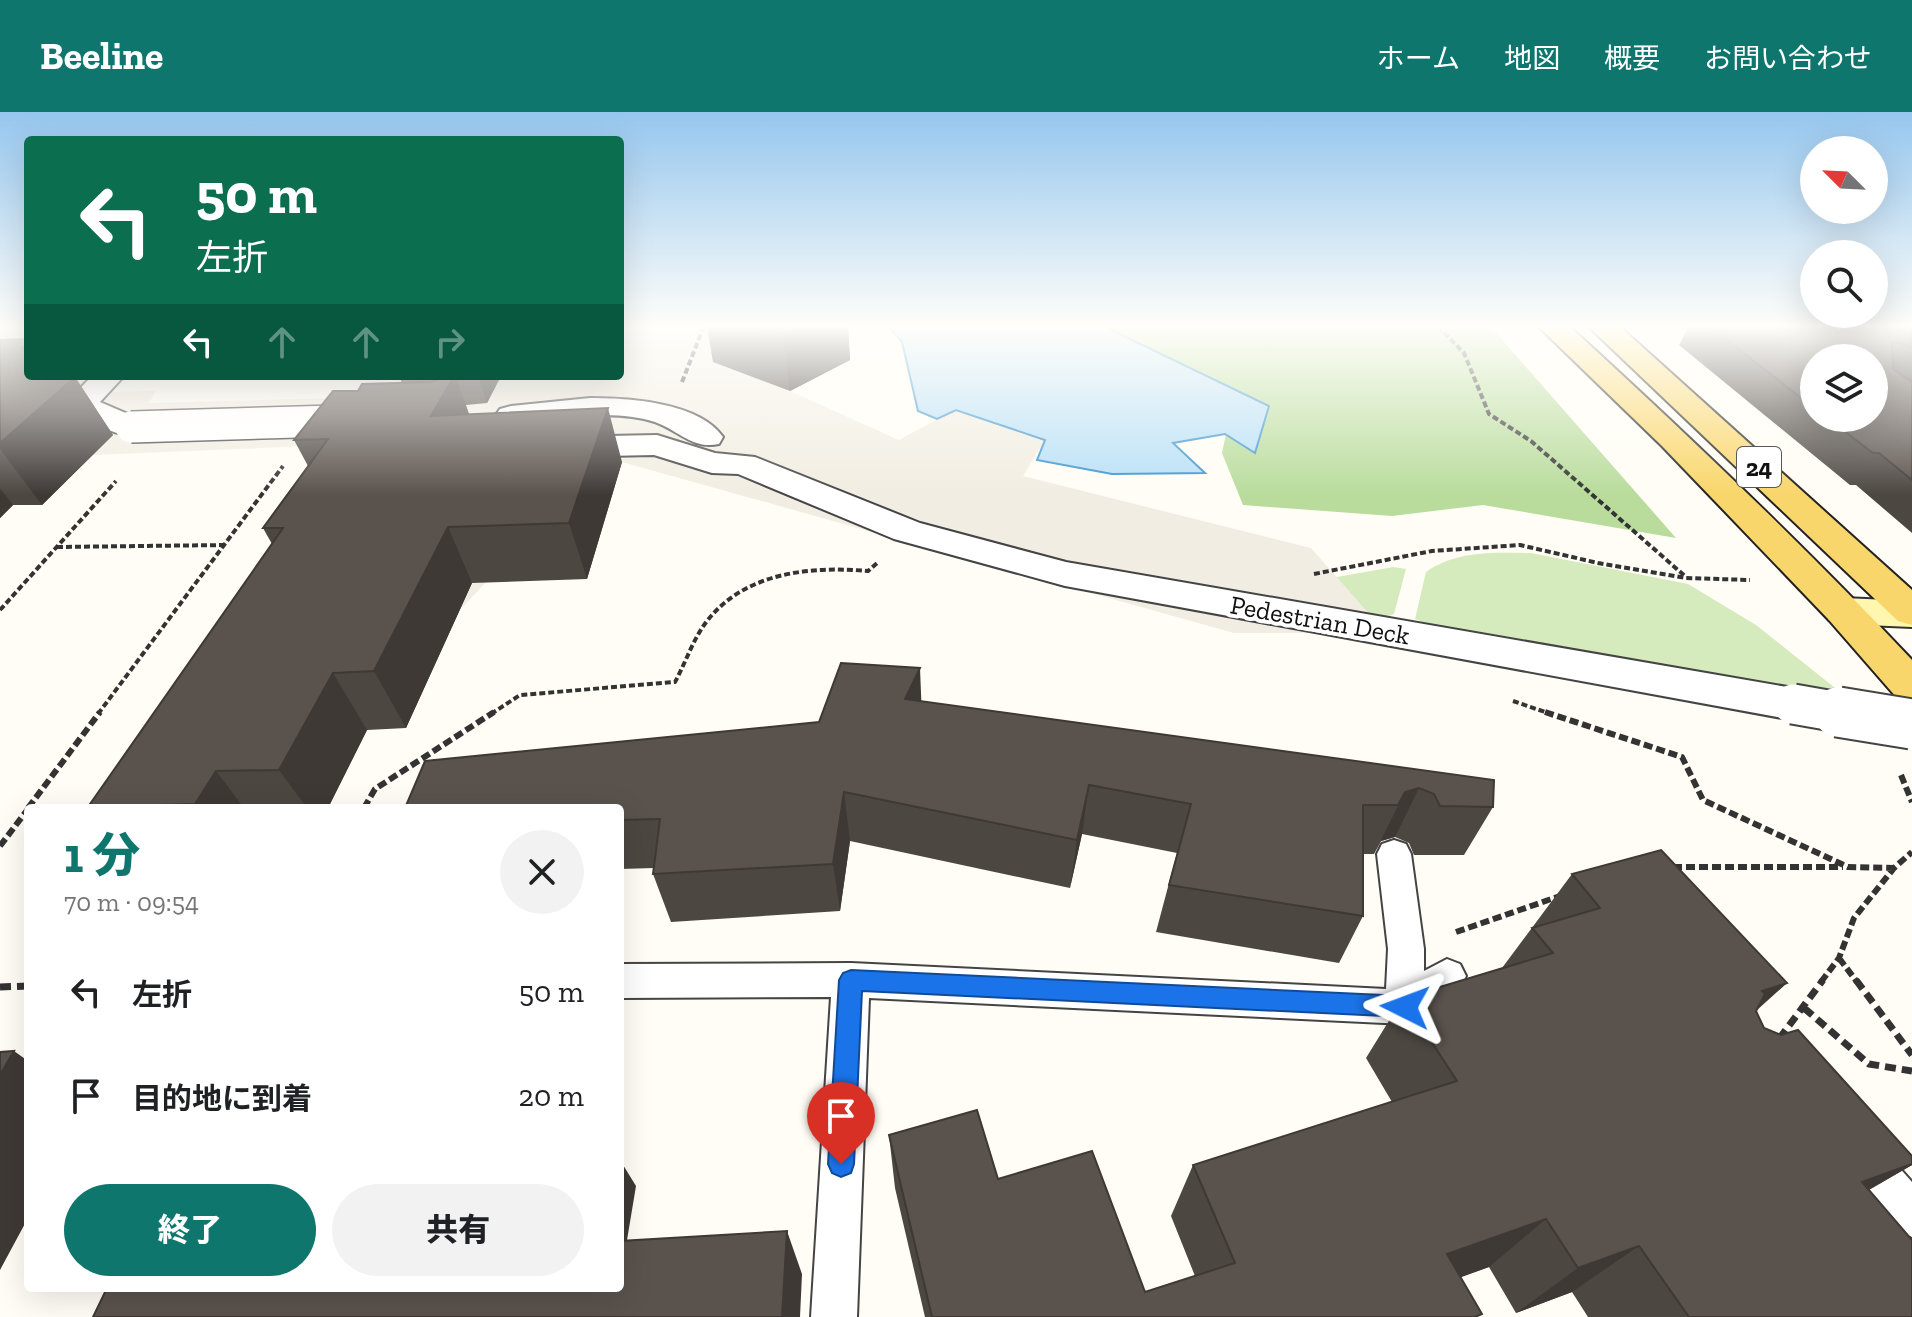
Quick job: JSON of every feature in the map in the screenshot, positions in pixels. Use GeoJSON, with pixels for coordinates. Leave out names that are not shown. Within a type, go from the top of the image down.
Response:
{"type":"FeatureCollection","features":[{"type":"Feature","properties":{"kind":"main road","name":"24"},"geometry":{"type":"LineString","coordinates":[[1613,382],[1674,439],[1843,611],[1912,687]]}},
{"type":"Feature","properties":{"kind":"main road","name":"24"},"geometry":{"type":"LineString","coordinates":[[1665,382],[1912,613]]}},
{"type":"Feature","properties":{"kind":"street"},"geometry":{"type":"LineString","coordinates":[[103,382],[80,405],[131,427],[391,419]]}},
{"type":"Feature","properties":{"kind":"street","name":"Pedestrian Deck"},"geometry":{"type":"LineString","coordinates":[[743,464],[732,450],[668,417],[620,409],[549,410],[496,416],[497,448],[657,445],[712,463],[743,464],[907,531],[1065,574],[1912,724]]}},
{"type":"Feature","properties":{"kind":"street"},"geometry":{"type":"LineString","coordinates":[[1843,611],[1912,613]]}},
{"type":"Feature","properties":{"kind":"lane"},"geometry":{"type":"LineString","coordinates":[[1394,854],[1406,949],[1405,1007]]}},
{"type":"Feature","properties":{"kind":"lane"},"geometry":{"type":"LineString","coordinates":[[624,981],[851,980],[1405,1007],[1447,976]]}},
{"type":"Feature","properties":{"kind":"lane"},"geometry":{"type":"LineString","coordinates":[[834,1317],[851,980]]}},
{"type":"Feature","properties":{"kind":"lane"},"geometry":{"type":"LineString","coordinates":[[1831,1121],[1912,1215]]}},
{"type":"Feature","properties":{"kind":"path"},"geometry":{"type":"LineString","coordinates":[[668,417],[682,382]]}},
{"type":"Feature","properties":{"kind":"path"},"geometry":{"type":"LineString","coordinates":[[1476,382],[1489,414],[1531,441],[1686,578]]}},
{"type":"Feature","properties":{"kind":"path"},"geometry":{"type":"LineString","coordinates":[[31,804],[288,460]]}},
{"type":"Feature","properties":{"kind":"path"},"geometry":{"type":"LineString","coordinates":[[0,610],[116,481]]}},
{"type":"Feature","properties":{"kind":"path"},"geometry":{"type":"LineString","coordinates":[[366,804],[375,789],[520,695],[675,682],[707,621],[733,597],[759,584],[824,568],[868,571],[907,531]]}},
{"type":"Feature","properties":{"kind":"path"},"geometry":{"type":"LineString","coordinates":[[56,547],[227,545]]}},
{"type":"Feature","properties":{"kind":"path"},"geometry":{"type":"LineString","coordinates":[[1313,575],[1432,551],[1520,545],[1598,563],[1686,578],[1759,580]]}},
{"type":"Feature","properties":{"kind":"path"},"geometry":{"type":"LineString","coordinates":[[1502,697],[1682,757],[1703,800],[1848,867]]}},
{"type":"Feature","properties":{"kind":"path"},"geometry":{"type":"LineString","coordinates":[[0,846],[24,813]]}},
{"type":"Feature","properties":{"kind":"path"},"geometry":{"type":"LineString","coordinates":[[1770,1051],[1839,958],[1854,918],[1894,868],[1912,852]]}},
{"type":"Feature","properties":{"kind":"path"},"geometry":{"type":"LineString","coordinates":[[1667,867],[1894,868]]}},
{"type":"Feature","properties":{"kind":"path"},"geometry":{"type":"LineString","coordinates":[[1406,949],[1575,891]]}},
{"type":"Feature","properties":{"kind":"path"},"geometry":{"type":"LineString","coordinates":[[1839,958],[1912,1055]]}},
{"type":"Feature","properties":{"kind":"path"},"geometry":{"type":"LineString","coordinates":[[0,987],[24,986]]}},
{"type":"Feature","properties":{"kind":"path"},"geometry":{"type":"LineString","coordinates":[[1804,1008],[1869,1064],[1912,1071]]}},
{"type":"Feature","properties":{"kind":"green space"},"geometry":{"type":"Polygon","coordinates":[[[1220,382],[1539,382],[1676,538],[1483,505],[1392,516],[1243,505],[1222,453],[1226,434],[1269,406],[1220,382]]]}},
{"type":"Feature","properties":{"kind":"green space"},"geometry":{"type":"Polygon","coordinates":[[[1531,553],[1688,584],[1756,625],[1849,699],[1431,625],[1415,619],[1426,572],[1438,565],[1477,554],[1531,553]]]}},
{"type":"Feature","properties":{"kind":"green space"},"geometry":{"type":"Polygon","coordinates":[[[1393,567],[1406,569],[1394,614],[1380,619],[1254,592],[1393,567]]]}},
{"type":"Feature","properties":{"kind":"shaded area"},"geometry":{"type":"Polygon","coordinates":[[[0,382],[122,382],[112,392],[156,391],[149,403],[492,394],[498,382],[781,382],[790,391],[899,440],[956,409],[1045,440],[1023,476],[1311,548],[1386,633],[1234,633],[622,462],[485,583],[460,610],[386,612],[358,444],[0,459],[0,382]]]}},
{"type":"Feature","properties":{"kind":"water"},"geometry":{"type":"Polygon","coordinates":[[[911,382],[1220,382],[1269,406],[1255,453],[1225,434],[1173,443],[1205,473],[1112,474],[1037,460],[1045,440],[956,410],[937,419],[918,411],[911,382]]]}},
{"type":"Feature","properties":{"kind":"building"},"geometry":{"type":"Polygon","coordinates":[[[0,382],[69,382],[0,443],[0,382]]]}},
{"type":"Feature","properties":{"kind":"building"},"geometry":{"type":"Polygon","coordinates":[[[450,382],[431,416],[608,408],[569,523],[448,527],[374,671],[333,673],[279,770],[216,771],[195,804],[90,804],[283,528],[263,528],[328,439],[294,440],[333,391],[358,391],[362,384],[450,382]]]}},
{"type":"Feature","properties":{"kind":"building"},"geometry":{"type":"Polygon","coordinates":[[[1781,382],[1800,382],[1800,397],[1781,382]]]}},
{"type":"Feature","properties":{"kind":"building"},"geometry":{"type":"Polygon","coordinates":[[[1888,382],[1912,382],[1912,480],[1879,453],[1873,453],[1845,432],[1888,432],[1888,382]]]}},
{"type":"Feature","properties":{"kind":"building"},"geometry":{"type":"Polygon","coordinates":[[[841,663],[920,668],[905,699],[1494,780],[1493,807],[1440,806],[1434,794],[1419,788],[1405,792],[1398,805],[1363,805],[1363,916],[1169,885],[1191,804],[1089,785],[1077,840],[844,792],[833,864],[653,874],[660,819],[624,820],[624,804],[407,804],[425,761],[819,722],[841,663]]]}},
{"type":"Feature","properties":{"kind":"building"},"geometry":{"type":"Polygon","coordinates":[[[1661,850],[1787,983],[1762,991],[1765,994],[1756,1011],[1764,1028],[1781,1035],[1798,1030],[1912,1156],[1912,1164],[1862,1182],[1912,1240],[1912,1317],[1689,1317],[1639,1246],[1578,1268],[1546,1219],[1447,1254],[1482,1314],[1475,1317],[932,1317],[889,1135],[977,1110],[998,1179],[1092,1151],[1145,1292],[1235,1263],[1193,1165],[1457,1081],[1403,998],[1553,953],[1532,928],[1600,908],[1572,874],[1661,850]]]}},
{"type":"Feature","properties":{"kind":"building"},"geometry":{"type":"Polygon","coordinates":[[[14,1051],[0,1075],[0,1052],[14,1051]]]}},
{"type":"Feature","properties":{"kind":"building"},"geometry":{"type":"Polygon","coordinates":[[[787,1231],[782,1317],[93,1317],[105,1292],[624,1292],[624,1241],[787,1231]]]}},
{"type":"Feature","properties":{"kind":"route"},"geometry":{"type":"LineString","coordinates":[[841,1164],[851,980],[1405,1007]]}}]}
